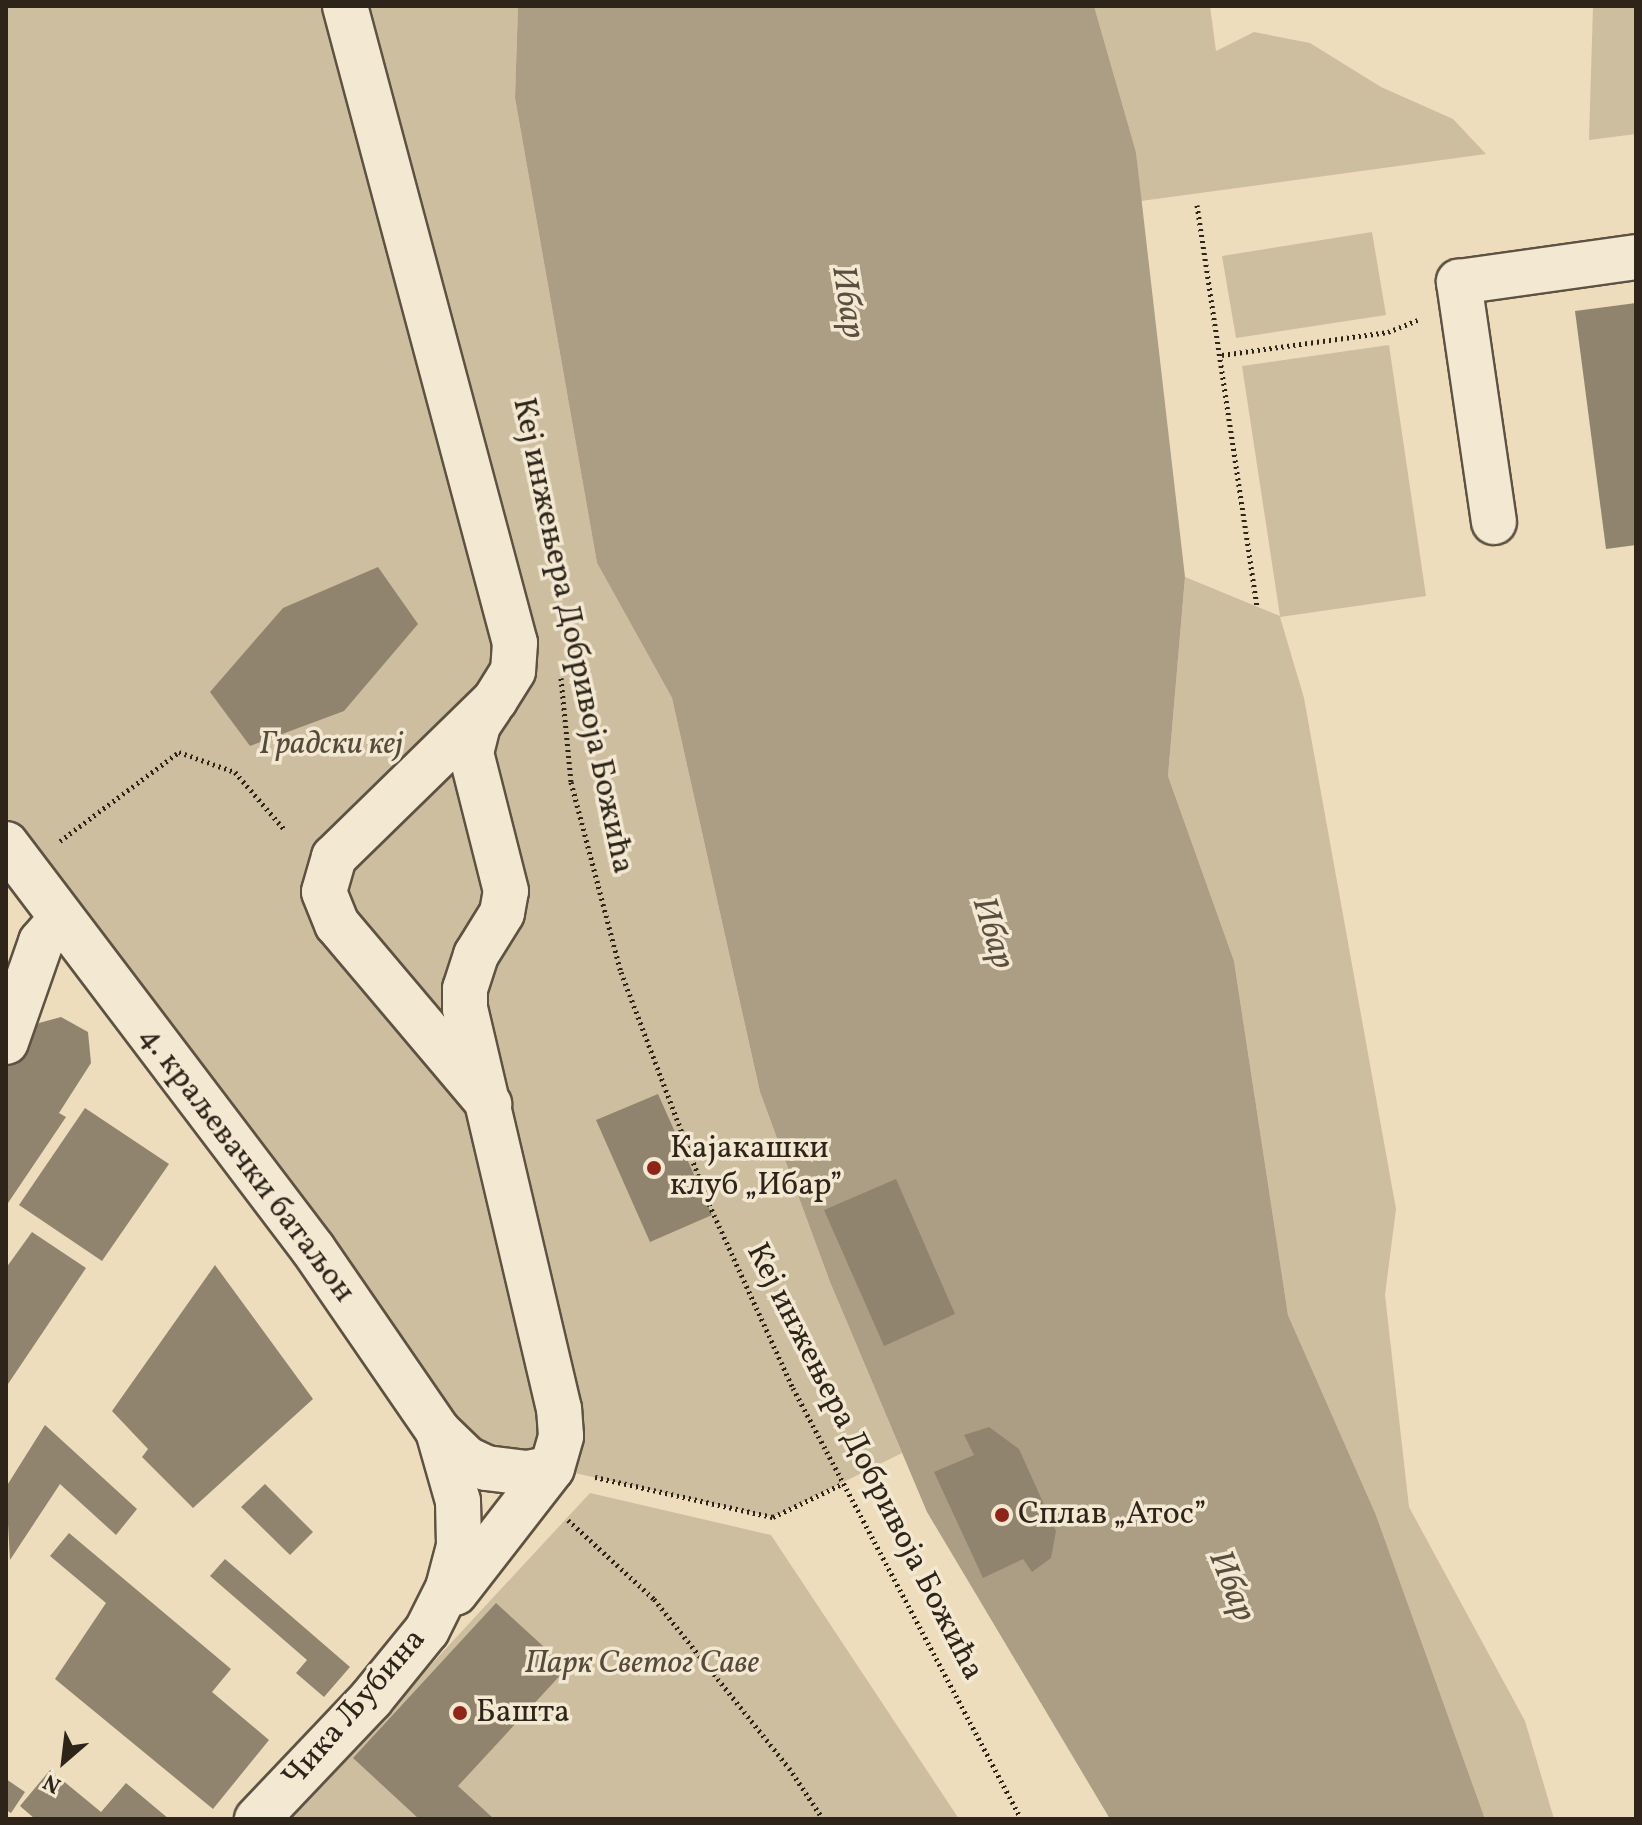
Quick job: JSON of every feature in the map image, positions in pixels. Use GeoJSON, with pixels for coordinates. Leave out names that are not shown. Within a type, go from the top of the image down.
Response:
{"type":"FeatureCollection","features":[{"type":"Feature","properties":{"kind":"street"},"geometry":{"type":"LineString","coordinates":[[345,6],[515,643],[513,671],[478,725],[471,753],[506,891],[502,913],[476,955],[465,989],[465,1009],[559,1409],[561,1436],[552,1468],[427,1630]]}},
{"type":"Feature","properties":{"kind":"street"},"geometry":{"type":"LineString","coordinates":[[1494,522],[1459,282],[1636,257]]}},
{"type":"Feature","properties":{"kind":"street"},"geometry":{"type":"LineString","coordinates":[[489,1104],[337,924],[324,892],[334,857],[495,700]]}},
{"type":"Feature","properties":{"kind":"street","name":"4. краљевачки батаљон"},"geometry":{"type":"LineString","coordinates":[[27,847],[61,919],[313,1249],[438,1431],[458,1501]]}},
{"type":"Feature","properties":{"kind":"street"},"geometry":{"type":"LineString","coordinates":[[6,1042],[41,942],[61,919]]}},
{"type":"Feature","properties":{"kind":"street"},"geometry":{"type":"LineString","coordinates":[[438,1431],[459,1453],[486,1468],[527,1473],[552,1468]]}},
{"type":"Feature","properties":{"kind":"street","name":"Чика Љубина"},"geometry":{"type":"LineString","coordinates":[[257,1819],[371,1699],[427,1630],[448,1588],[459,1546],[458,1501]]}},
{"type":"Feature","properties":{"kind":"path"},"geometry":{"type":"LineString","coordinates":[[1197,205],[1222,355],[1257,606]]}},
{"type":"Feature","properties":{"kind":"path"},"geometry":{"type":"LineString","coordinates":[[1222,355],[1388,332],[1462,304]]}},
{"type":"Feature","properties":{"kind":"path","name":"Кеј инжењера Добривоја Божића"},"geometry":{"type":"LineString","coordinates":[[559,662],[571,782],[621,972],[709,1204],[842,1484],[1021,1819]]}},
{"type":"Feature","properties":{"kind":"path"},"geometry":{"type":"LineString","coordinates":[[27,847],[179,752],[235,772],[284,829]]}},
{"type":"Feature","properties":{"kind":"path"},"geometry":{"type":"LineString","coordinates":[[552,1468],[773,1517],[842,1484]]}},
{"type":"Feature","properties":{"kind":"path"},"geometry":{"type":"LineString","coordinates":[[586,1535],[654,1599],[789,1768],[823,1819]]}},
{"type":"Feature","properties":{"kind":"green space","name":"Градски кеј"},"geometry":{"type":"Polygon","coordinates":[[[6,6],[518,6],[515,98],[597,563],[672,698],[760,1092],[830,1282],[902,1453],[773,1517],[552,1468],[486,1468],[6,843],[6,6]]]}},
{"type":"Feature","properties":{"kind":"green space"},"geometry":{"type":"Polygon","coordinates":[[[1094,6],[1210,6],[1216,51],[1254,32],[1310,43],[1381,87],[1453,119],[1486,154],[1141,201],[1136,152],[1094,6]]]}},
{"type":"Feature","properties":{"kind":"green space"},"geometry":{"type":"Polygon","coordinates":[[[1593,6],[1636,6],[1636,134],[1589,140],[1593,6]]]}},
{"type":"Feature","properties":{"kind":"green space"},"geometry":{"type":"Polygon","coordinates":[[[1372,232],[1386,315],[1236,338],[1222,256],[1372,232]]]}},
{"type":"Feature","properties":{"kind":"green space"},"geometry":{"type":"Polygon","coordinates":[[[1389,345],[1426,596],[1280,617],[1304,698],[1396,1209],[1385,1295],[1409,1507],[1525,1721],[1554,1819],[1485,1819],[1376,1515],[1288,1315],[1234,961],[1168,776],[1185,577],[1280,616],[1242,366],[1389,345]]]}},
{"type":"Feature","properties":{"kind":"green space","name":"Парк Светог Саве"},"geometry":{"type":"Polygon","coordinates":[[[590,1493],[771,1535],[959,1819],[288,1819],[590,1493]]]}},
{"type":"Feature","properties":{"kind":"water","name":"Ибар"},"geometry":{"type":"Polygon","coordinates":[[[518,6],[1094,6],[1136,152],[1185,577],[1168,776],[1234,961],[1288,1315],[1376,1515],[1485,1819],[1110,1819],[927,1512],[830,1282],[760,1092],[672,698],[597,563],[515,98],[518,6]]]}},
{"type":"Feature","properties":{"kind":"building"},"geometry":{"type":"Polygon","coordinates":[[[1636,303],[1636,545],[1606,549],[1575,311],[1636,303]]]}},
{"type":"Feature","properties":{"kind":"building"},"geometry":{"type":"Polygon","coordinates":[[[378,567],[418,624],[344,711],[250,746],[210,692],[283,608],[378,567]]]}},
{"type":"Feature","properties":{"kind":"building"},"geometry":{"type":"Polygon","coordinates":[[[61,1017],[88,1032],[91,1063],[59,1113],[66,1117],[6,1206],[6,1069],[39,1023],[61,1017]]]}},
{"type":"Feature","properties":{"kind":"building","name":"Кајакашки клуб „Ибар”"},"geometry":{"type":"Polygon","coordinates":[[[658,1094],[712,1215],[650,1242],[596,1120],[658,1094]]]}},
{"type":"Feature","properties":{"kind":"building"},"geometry":{"type":"Polygon","coordinates":[[[85,1108],[169,1164],[102,1261],[19,1205],[85,1108]]]}},
{"type":"Feature","properties":{"kind":"building"},"geometry":{"type":"Polygon","coordinates":[[[896,1179],[955,1314],[884,1346],[824,1210],[896,1179]]]}},
{"type":"Feature","properties":{"kind":"building"},"geometry":{"type":"Polygon","coordinates":[[[32,1232],[86,1268],[6,1387],[6,1268],[32,1232]]]}},
{"type":"Feature","properties":{"kind":"building"},"geometry":{"type":"Polygon","coordinates":[[[215,1265],[313,1399],[193,1508],[142,1457],[148,1449],[112,1411],[215,1265]]]}},
{"type":"Feature","properties":{"kind":"building"},"geometry":{"type":"Polygon","coordinates":[[[45,1425],[137,1509],[116,1535],[60,1484],[10,1560],[6,1487],[45,1425]]]}},
{"type":"Feature","properties":{"kind":"building","name":"Сплав „Атос”"},"geometry":{"type":"Polygon","coordinates":[[[989,1427],[1019,1449],[1056,1531],[1051,1558],[1032,1572],[1023,1559],[983,1578],[934,1472],[974,1455],[964,1435],[989,1427]]]}},
{"type":"Feature","properties":{"kind":"building"},"geometry":{"type":"Polygon","coordinates":[[[265,1484],[313,1532],[290,1555],[241,1507],[265,1484]]]}},
{"type":"Feature","properties":{"kind":"building"},"geometry":{"type":"Polygon","coordinates":[[[69,1533],[231,1669],[212,1692],[269,1740],[213,1809],[55,1679],[106,1603],[50,1556],[69,1533]]]}},
{"type":"Feature","properties":{"kind":"building"},"geometry":{"type":"Polygon","coordinates":[[[225,1559],[350,1667],[324,1697],[296,1673],[307,1660],[210,1576],[225,1559]]]}},
{"type":"Feature","properties":{"kind":"building","name":"Башта"},"geometry":{"type":"Polygon","coordinates":[[[496,1603],[567,1668],[458,1786],[494,1819],[419,1819],[353,1758],[496,1603]]]}},
{"type":"Feature","properties":{"kind":"building"},"geometry":{"type":"Polygon","coordinates":[[[50,1770],[101,1812],[126,1783],[169,1819],[35,1819],[20,1806],[50,1770]]]}},
{"type":"Feature","properties":{"kind":"building"},"geometry":{"type":"Polygon","coordinates":[[[6,1779],[25,1792],[11,1813],[6,1810],[6,1779]]]}},
{"type":"Feature","properties":{"kind":"place","name":"Кајакашки клуб „Ибар”"},"geometry":{"type":"Point","coordinates":[654,1168]}},
{"type":"Feature","properties":{"kind":"place","name":"Сплав „Атос”"},"geometry":{"type":"Point","coordinates":[1002,1515]}},
{"type":"Feature","properties":{"kind":"place","name":"Башта"},"geometry":{"type":"Point","coordinates":[460,1713]}}]}
